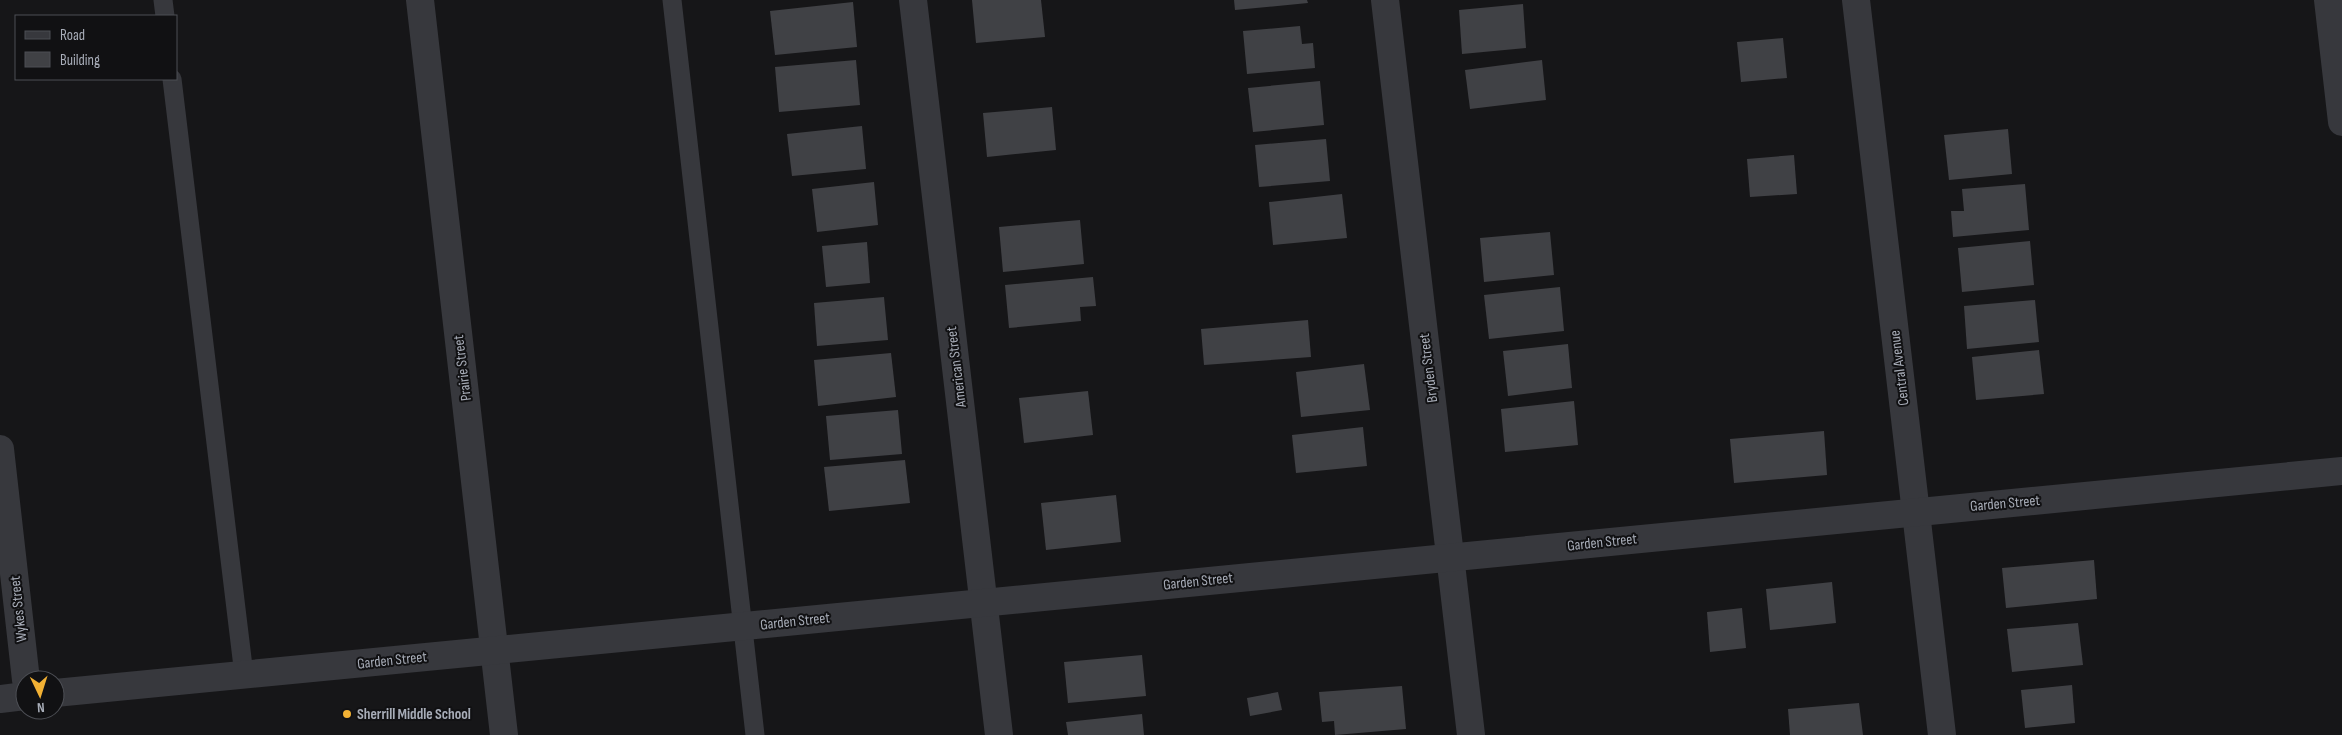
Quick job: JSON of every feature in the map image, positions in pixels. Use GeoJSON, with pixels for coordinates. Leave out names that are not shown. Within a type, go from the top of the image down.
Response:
{"type":"FeatureCollection","features":[{"type":"Feature","properties":{"kind":"street","name":"Prairie Street"},"geometry":{"type":"LineString","coordinates":[[420,0],[504,735]]}},
{"type":"Feature","properties":{"kind":"street","name":"American Street"},"geometry":{"type":"LineString","coordinates":[[913,0],[999,735]]}},
{"type":"Feature","properties":{"kind":"street","name":"Bryden Street"},"geometry":{"type":"LineString","coordinates":[[1385,0],[1471,735]]}},
{"type":"Feature","properties":{"kind":"street","name":"Central Avenue"},"geometry":{"type":"LineString","coordinates":[[1856,0],[1942,735]]}},
{"type":"Feature","properties":{"kind":"street"},"geometry":{"type":"LineString","coordinates":[[2328,0],[2342,122]]}},
{"type":"Feature","properties":{"kind":"street","name":"Wykes Street"},"geometry":{"type":"LineString","coordinates":[[0,450],[25,670]]}},
{"type":"Feature","properties":{"kind":"street","name":"Garden Street"},"geometry":{"type":"LineString","coordinates":[[65,692],[2342,471]]}},
{"type":"Feature","properties":{"kind":"street"},"geometry":{"type":"LineString","coordinates":[[0,699],[15,697]]}},
{"type":"Feature","properties":{"kind":"lane"},"geometry":{"type":"LineString","coordinates":[[163,0],[164,15]]}},
{"type":"Feature","properties":{"kind":"lane"},"geometry":{"type":"LineString","coordinates":[[672,0],[755,735]]}},
{"type":"Feature","properties":{"kind":"lane"},"geometry":{"type":"LineString","coordinates":[[172,80],[244,675]]}},
{"type":"Feature","properties":{"kind":"building"},"geometry":{"type":"Polygon","coordinates":[[[972,0],[1041,0],[1045,37],[976,43],[972,0]]]}},
{"type":"Feature","properties":{"kind":"building"},"geometry":{"type":"Polygon","coordinates":[[[1234,0],[1307,0],[1308,3],[1235,10],[1234,0]]]}},
{"type":"Feature","properties":{"kind":"building"},"geometry":{"type":"Polygon","coordinates":[[[853,2],[857,47],[775,55],[770,11],[853,2]]]}},
{"type":"Feature","properties":{"kind":"building"},"geometry":{"type":"Polygon","coordinates":[[[1523,4],[1526,48],[1462,54],[1459,10],[1523,4]]]}},
{"type":"Feature","properties":{"kind":"building"},"geometry":{"type":"Polygon","coordinates":[[[1300,26],[1302,44],[1313,43],[1315,68],[1247,74],[1243,31],[1300,26]]]}},
{"type":"Feature","properties":{"kind":"building"},"geometry":{"type":"Polygon","coordinates":[[[1783,38],[1787,78],[1741,82],[1737,42],[1783,38]]]}},
{"type":"Feature","properties":{"kind":"building"},"geometry":{"type":"Polygon","coordinates":[[[856,60],[860,105],[779,112],[775,67],[856,60]]]}},
{"type":"Feature","properties":{"kind":"building"},"geometry":{"type":"Polygon","coordinates":[[[1542,60],[1546,100],[1470,109],[1465,70],[1542,60]]]}},
{"type":"Feature","properties":{"kind":"building"},"geometry":{"type":"Polygon","coordinates":[[[1320,81],[1324,125],[1253,132],[1248,88],[1320,81]]]}},
{"type":"Feature","properties":{"kind":"building"},"geometry":{"type":"Polygon","coordinates":[[[1052,107],[1056,150],[987,157],[983,113],[1052,107]]]}},
{"type":"Feature","properties":{"kind":"building"},"geometry":{"type":"Polygon","coordinates":[[[862,126],[866,169],[792,176],[787,134],[862,126]]]}},
{"type":"Feature","properties":{"kind":"building"},"geometry":{"type":"Polygon","coordinates":[[[2008,129],[2012,174],[1949,180],[1944,135],[2008,129]]]}},
{"type":"Feature","properties":{"kind":"building"},"geometry":{"type":"Polygon","coordinates":[[[1326,139],[1330,181],[1259,187],[1255,145],[1326,139]]]}},
{"type":"Feature","properties":{"kind":"building"},"geometry":{"type":"Polygon","coordinates":[[[1794,155],[1797,194],[1750,197],[1747,159],[1794,155]]]}},
{"type":"Feature","properties":{"kind":"building"},"geometry":{"type":"Polygon","coordinates":[[[874,182],[878,225],[817,232],[812,189],[874,182]]]}},
{"type":"Feature","properties":{"kind":"building"},"geometry":{"type":"Polygon","coordinates":[[[2025,184],[2029,230],[1953,237],[1951,211],[1964,211],[1962,189],[2025,184]]]}},
{"type":"Feature","properties":{"kind":"building"},"geometry":{"type":"Polygon","coordinates":[[[1342,194],[1347,238],[1273,245],[1269,202],[1342,194]]]}},
{"type":"Feature","properties":{"kind":"building"},"geometry":{"type":"Polygon","coordinates":[[[1080,220],[1084,264],[1003,272],[999,227],[1080,220]]]}},
{"type":"Feature","properties":{"kind":"building"},"geometry":{"type":"Polygon","coordinates":[[[1550,232],[1554,275],[1484,282],[1480,238],[1550,232]]]}},
{"type":"Feature","properties":{"kind":"building"},"geometry":{"type":"Polygon","coordinates":[[[2030,241],[2034,285],[1962,292],[1958,248],[2030,241]]]}},
{"type":"Feature","properties":{"kind":"building"},"geometry":{"type":"Polygon","coordinates":[[[867,242],[870,283],[826,287],[822,246],[867,242]]]}},
{"type":"Feature","properties":{"kind":"building"},"geometry":{"type":"Polygon","coordinates":[[[1093,277],[1096,306],[1080,307],[1081,321],[1009,328],[1005,285],[1093,277]]]}},
{"type":"Feature","properties":{"kind":"building"},"geometry":{"type":"Polygon","coordinates":[[[1560,287],[1564,331],[1489,339],[1484,295],[1560,287]]]}},
{"type":"Feature","properties":{"kind":"building"},"geometry":{"type":"Polygon","coordinates":[[[884,297],[888,340],[817,346],[814,303],[884,297]]]}},
{"type":"Feature","properties":{"kind":"building"},"geometry":{"type":"Polygon","coordinates":[[[2035,300],[2039,342],[1967,349],[1964,306],[2035,300]]]}},
{"type":"Feature","properties":{"kind":"building"},"geometry":{"type":"Polygon","coordinates":[[[1308,320],[1311,357],[1204,365],[1201,329],[1308,320]]]}},
{"type":"Feature","properties":{"kind":"building"},"geometry":{"type":"Polygon","coordinates":[[[1568,344],[1572,388],[1508,396],[1503,351],[1568,344]]]}},
{"type":"Feature","properties":{"kind":"building"},"geometry":{"type":"Polygon","coordinates":[[[2039,350],[2044,394],[1976,400],[1972,357],[2039,350]]]}},
{"type":"Feature","properties":{"kind":"building"},"geometry":{"type":"Polygon","coordinates":[[[891,353],[896,397],[818,406],[814,360],[891,353]]]}},
{"type":"Feature","properties":{"kind":"building"},"geometry":{"type":"Polygon","coordinates":[[[1364,364],[1370,410],[1301,417],[1296,372],[1364,364]]]}},
{"type":"Feature","properties":{"kind":"building"},"geometry":{"type":"Polygon","coordinates":[[[1088,391],[1093,435],[1024,443],[1019,398],[1088,391]]]}},
{"type":"Feature","properties":{"kind":"building"},"geometry":{"type":"Polygon","coordinates":[[[1574,401],[1578,445],[1505,452],[1501,409],[1574,401]]]}},
{"type":"Feature","properties":{"kind":"building"},"geometry":{"type":"Polygon","coordinates":[[[898,410],[902,454],[830,460],[826,416],[898,410]]]}},
{"type":"Feature","properties":{"kind":"building"},"geometry":{"type":"Polygon","coordinates":[[[1363,427],[1367,466],[1296,473],[1292,435],[1363,427]]]}},
{"type":"Feature","properties":{"kind":"building"},"geometry":{"type":"Polygon","coordinates":[[[1824,431],[1827,475],[1734,483],[1730,439],[1824,431]]]}},
{"type":"Feature","properties":{"kind":"building"},"geometry":{"type":"Polygon","coordinates":[[[905,460],[910,503],[829,511],[824,467],[905,460]]]}},
{"type":"Feature","properties":{"kind":"building"},"geometry":{"type":"Polygon","coordinates":[[[1116,495],[1121,542],[1046,550],[1041,503],[1116,495]]]}},
{"type":"Feature","properties":{"kind":"building"},"geometry":{"type":"Polygon","coordinates":[[[2094,560],[2097,599],[2006,608],[2002,568],[2094,560]]]}},
{"type":"Feature","properties":{"kind":"building"},"geometry":{"type":"Polygon","coordinates":[[[1832,582],[1836,623],[1770,630],[1766,589],[1832,582]]]}},
{"type":"Feature","properties":{"kind":"building"},"geometry":{"type":"Polygon","coordinates":[[[1742,608],[1746,648],[1710,652],[1707,612],[1742,608]]]}},
{"type":"Feature","properties":{"kind":"building"},"geometry":{"type":"Polygon","coordinates":[[[2078,623],[2083,665],[2012,672],[2007,629],[2078,623]]]}},
{"type":"Feature","properties":{"kind":"building"},"geometry":{"type":"Polygon","coordinates":[[[1142,655],[1146,696],[1068,703],[1064,662],[1142,655]]]}},
{"type":"Feature","properties":{"kind":"building"},"geometry":{"type":"Polygon","coordinates":[[[2072,685],[2075,723],[2025,728],[2021,690],[2072,685]]]}},
{"type":"Feature","properties":{"kind":"building"},"geometry":{"type":"Polygon","coordinates":[[[1402,686],[1406,729],[1335,735],[1334,721],[1322,722],[1319,692],[1402,686]]]}},
{"type":"Feature","properties":{"kind":"building"},"geometry":{"type":"Polygon","coordinates":[[[1278,692],[1282,710],[1250,716],[1247,698],[1278,692]]]}},
{"type":"Feature","properties":{"kind":"building"},"geometry":{"type":"Polygon","coordinates":[[[1859,703],[1863,735],[1790,735],[1788,709],[1859,703]]]}},
{"type":"Feature","properties":{"kind":"building"},"geometry":{"type":"Polygon","coordinates":[[[1142,714],[1144,735],[1068,735],[1066,722],[1142,714]]]}},
{"type":"Feature","properties":{"kind":"place","name":"Sherrill Middle School"},"geometry":{"type":"Point","coordinates":[347,714]}}]}
